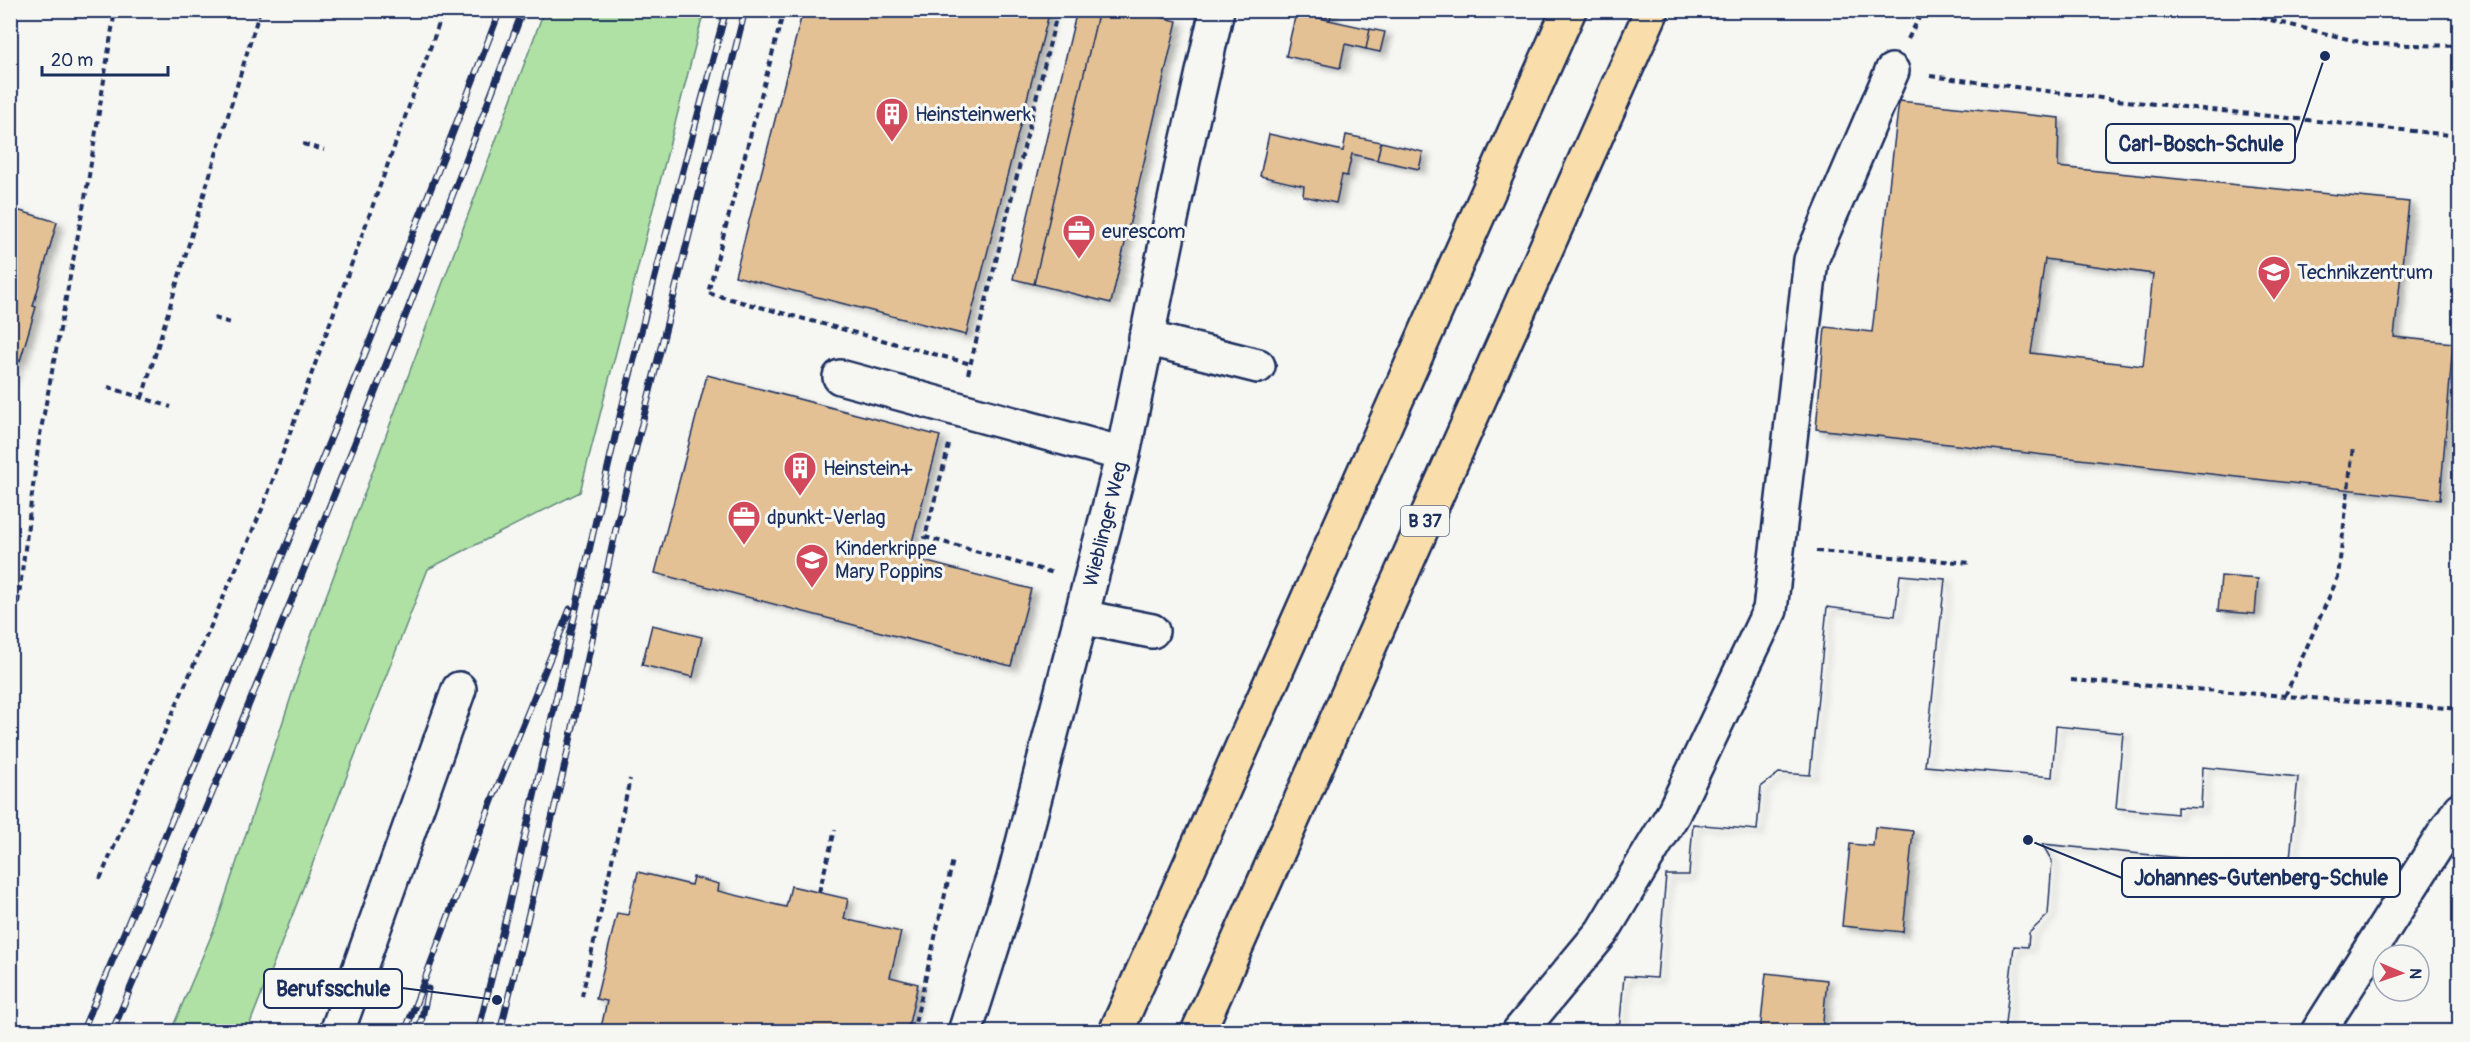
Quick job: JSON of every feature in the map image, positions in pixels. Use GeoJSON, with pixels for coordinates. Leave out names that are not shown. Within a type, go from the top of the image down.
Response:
{"type":"FeatureCollection","features":[{"type":"Feature","properties":{"kind":"highway"},"geometry":{"type":"LineString","coordinates":[[1116,1032],[1569,10]]}},
{"type":"Feature","properties":{"kind":"highway","name":"B 37"},"geometry":{"type":"LineString","coordinates":[[1198,1032],[1652,10]]}},
{"type":"Feature","properties":{"kind":"street","name":"Wieblinger Weg"},"geometry":{"type":"LineString","coordinates":[[965,1032],[1014,878],[1123,454],[1217,10]]}},
{"type":"Feature","properties":{"kind":"street"},"geometry":{"type":"LineString","coordinates":[[1519,1032],[1602,932],[1673,814],[1770,610],[1811,260],[1892,70]]}},
{"type":"Feature","properties":{"kind":"street"},"geometry":{"type":"LineString","coordinates":[[1146,338],[1258,366]]}},
{"type":"Feature","properties":{"kind":"street"},"geometry":{"type":"LineString","coordinates":[[840,377],[1123,454]]}},
{"type":"Feature","properties":{"kind":"street"},"geometry":{"type":"LineString","coordinates":[[1081,617],[1152,631]]}},
{"type":"Feature","properties":{"kind":"street"},"geometry":{"type":"LineString","coordinates":[[337,1032],[459,689]]}},
{"type":"Feature","properties":{"kind":"street"},"geometry":{"type":"LineString","coordinates":[[2318,1032],[2460,809]]}},
{"type":"Feature","properties":{"kind":"path"},"geometry":{"type":"LineString","coordinates":[[10,665],[39,440],[88,182],[115,10]]}},
{"type":"Feature","properties":{"kind":"path"},"geometry":{"type":"LineString","coordinates":[[142,398],[260,10]]}},
{"type":"Feature","properties":{"kind":"path"},"geometry":{"type":"LineString","coordinates":[[100,879],[267,497],[444,10]]}},
{"type":"Feature","properties":{"kind":"path"},"geometry":{"type":"LineString","coordinates":[[784,10],[708,293],[971,364],[1058,10]]}},
{"type":"Feature","properties":{"kind":"path"},"geometry":{"type":"LineString","coordinates":[[2230,10],[2368,44],[2460,46]]}},
{"type":"Feature","properties":{"kind":"path"},"geometry":{"type":"LineString","coordinates":[[1892,70],[2129,101],[2460,136]]}},
{"type":"Feature","properties":{"kind":"path"},"geometry":{"type":"LineString","coordinates":[[303,144],[324,150]]}},
{"type":"Feature","properties":{"kind":"path"},"geometry":{"type":"LineString","coordinates":[[214,318],[234,324]]}},
{"type":"Feature","properties":{"kind":"path"},"geometry":{"type":"LineString","coordinates":[[108,387],[171,407]]}},
{"type":"Feature","properties":{"kind":"path"},"geometry":{"type":"LineString","coordinates":[[959,409],[925,537],[1090,583]]}},
{"type":"Feature","properties":{"kind":"path"},"geometry":{"type":"LineString","coordinates":[[2285,696],[2338,577],[2353,447]]}},
{"type":"Feature","properties":{"kind":"path"},"geometry":{"type":"LineString","coordinates":[[1777,548],[1971,563]]}},
{"type":"Feature","properties":{"kind":"path"},"geometry":{"type":"LineString","coordinates":[[2071,680],[2460,709]]}},
{"type":"Feature","properties":{"kind":"path"},"geometry":{"type":"LineString","coordinates":[[582,996],[630,779]]}},
{"type":"Feature","properties":{"kind":"path"},"geometry":{"type":"LineString","coordinates":[[819,892],[835,830]]}},
{"type":"Feature","properties":{"kind":"path"},"geometry":{"type":"LineString","coordinates":[[913,1032],[953,860]]}},
{"type":"Feature","properties":{"kind":"path"},"geometry":{"type":"LineString","coordinates":[[2449,1032],[2460,1019]]}},
{"type":"Feature","properties":{"kind":"green space"},"geometry":{"type":"Polygon","coordinates":[[[544,11],[704,11],[580,492],[428,569],[247,1031],[171,1031],[217,922],[309,642],[544,11]]]}},
{"type":"Feature","properties":{"kind":"building","name":"Heinsteinwerk"},"geometry":{"type":"Polygon","coordinates":[[[803,10],[1050,10],[966,335],[735,276],[803,10]]]}},
{"type":"Feature","properties":{"kind":"building"},"geometry":{"type":"Polygon","coordinates":[[[1077,10],[1099,10],[1034,284],[1013,279],[1077,10]]]}},
{"type":"Feature","properties":{"kind":"building"},"geometry":{"type":"Polygon","coordinates":[[[1099,10],[1131,10],[1177,21],[1111,303],[1034,284],[1099,10]]]}},
{"type":"Feature","properties":{"kind":"building"},"geometry":{"type":"Polygon","coordinates":[[[1296,10],[1332,10],[1330,20],[1296,13],[1296,10]]]}},
{"type":"Feature","properties":{"kind":"building"},"geometry":{"type":"Polygon","coordinates":[[[1296,13],[1370,29],[1366,49],[1345,44],[1340,68],[1286,56],[1296,13]]]}},
{"type":"Feature","properties":{"kind":"building"},"geometry":{"type":"Polygon","coordinates":[[[1370,29],[1385,32],[1380,52],[1366,49],[1370,29]]]}},
{"type":"Feature","properties":{"kind":"building","name":"Technikzentrum"},"geometry":{"type":"Polygon","coordinates":[[[1899,101],[2059,118],[2058,167],[2409,202],[2394,337],[2453,343],[2440,500],[1816,429],[1825,327],[1872,332],[1899,101]],[[2045,259],[2031,353],[2143,366],[2153,274],[2045,259]]]}},
{"type":"Feature","properties":{"kind":"building"},"geometry":{"type":"Polygon","coordinates":[[[1269,134],[1343,151],[1346,135],[1381,142],[1377,160],[1352,154],[1347,176],[1342,175],[1336,203],[1303,196],[1304,186],[1260,176],[1269,134]]]}},
{"type":"Feature","properties":{"kind":"building"},"geometry":{"type":"Polygon","coordinates":[[[1381,142],[1423,152],[1419,169],[1377,160],[1381,142]]]}},
{"type":"Feature","properties":{"kind":"building"},"geometry":{"type":"Polygon","coordinates":[[[10,208],[57,222],[33,306],[36,307],[20,361],[17,360],[10,381],[10,208]]]}},
{"type":"Feature","properties":{"kind":"building","name":"Heinstein+"},"geometry":{"type":"Polygon","coordinates":[[[707,375],[940,436],[908,557],[1031,589],[1011,666],[655,573],[707,375]]]}},
{"type":"Feature","properties":{"kind":"building"},"geometry":{"type":"Polygon","coordinates":[[[1900,575],[1945,579],[1925,766],[2052,777],[2056,726],[2123,733],[2116,808],[2177,814],[2177,807],[2201,808],[2203,767],[2298,777],[2289,869],[2042,844],[2052,861],[2048,915],[2029,933],[2028,947],[2014,946],[2004,1032],[1619,1032],[1624,976],[1657,978],[1666,875],[1689,875],[1693,824],[1757,830],[1761,787],[1779,773],[1810,775],[1827,607],[1895,616],[1900,575]]]}},
{"type":"Feature","properties":{"kind":"building"},"geometry":{"type":"Polygon","coordinates":[[[1900,575],[1945,579],[1925,766],[2052,777],[2056,726],[2123,733],[2116,808],[2177,814],[2177,807],[2201,808],[2203,767],[2298,777],[2289,869],[2042,844],[2052,861],[2048,915],[2029,933],[2028,947],[2014,946],[2004,1032],[1822,1032],[1827,980],[1766,973],[1760,1032],[1619,1032],[1624,976],[1657,978],[1666,875],[1689,875],[1693,824],[1757,830],[1761,787],[1779,773],[1810,775],[1827,607],[1895,616],[1900,575]],[[1875,827],[1873,846],[1850,844],[1842,926],[1903,932],[1913,831],[1875,827]]]}},
{"type":"Feature","properties":{"kind":"building"},"geometry":{"type":"Polygon","coordinates":[[[2221,576],[2258,579],[2255,614],[2218,611],[2221,576]]]}},
{"type":"Feature","properties":{"kind":"building"},"geometry":{"type":"Polygon","coordinates":[[[652,625],[702,637],[693,677],[642,665],[652,625]]]}},
{"type":"Feature","properties":{"kind":"building"},"geometry":{"type":"Polygon","coordinates":[[[638,872],[691,885],[693,877],[719,884],[718,891],[786,907],[791,886],[848,899],[844,919],[901,932],[890,977],[918,984],[907,1032],[600,1032],[607,1001],[596,999],[617,913],[628,915],[638,872]]]}},
{"type":"Feature","properties":{"kind":"railway"},"geometry":{"type":"LineString","coordinates":[[82,1032],[348,395],[500,10]]}},
{"type":"Feature","properties":{"kind":"railway"},"geometry":{"type":"LineString","coordinates":[[112,1032],[323,523],[523,10]]}},
{"type":"Feature","properties":{"kind":"railway"},"geometry":{"type":"LineString","coordinates":[[478,1032],[625,395],[726,10]]}},
{"type":"Feature","properties":{"kind":"railway"},"geometry":{"type":"LineString","coordinates":[[500,1032],[563,773],[617,524],[745,10]]}},
{"type":"Feature","properties":{"kind":"railway"},"geometry":{"type":"LineString","coordinates":[[405,1032],[493,798],[570,609]]}},
{"type":"Feature","properties":{"kind":"railway"},"geometry":{"type":"LineString","coordinates":[[419,1032],[428,989]]}},
{"type":"Feature","properties":{"kind":"place","name":"Carl-Bosch-Schule"},"geometry":{"type":"Point","coordinates":[2325,56]}},
{"type":"Feature","properties":{"kind":"place","name":"Heinsteinwerk"},"geometry":{"type":"Point","coordinates":[892,143]}},
{"type":"Feature","properties":{"kind":"place","name":"eurescom"},"geometry":{"type":"Point","coordinates":[1079,260]}},
{"type":"Feature","properties":{"kind":"place","name":"Technikzentrum"},"geometry":{"type":"Point","coordinates":[2274,301]}},
{"type":"Feature","properties":{"kind":"place","name":"Heinstein+"},"geometry":{"type":"Point","coordinates":[800,497]}},
{"type":"Feature","properties":{"kind":"place","name":"dpunkt-Verlag"},"geometry":{"type":"Point","coordinates":[744,546]}},
{"type":"Feature","properties":{"kind":"place","name":"Kinderkrippe Mary Poppins"},"geometry":{"type":"Point","coordinates":[812,589]}},
{"type":"Feature","properties":{"kind":"place","name":"Johannes-Gutenberg-Schule"},"geometry":{"type":"Point","coordinates":[2028,840]}},
{"type":"Feature","properties":{"kind":"place","name":"Berufsschule"},"geometry":{"type":"Point","coordinates":[497,1000]}}]}
